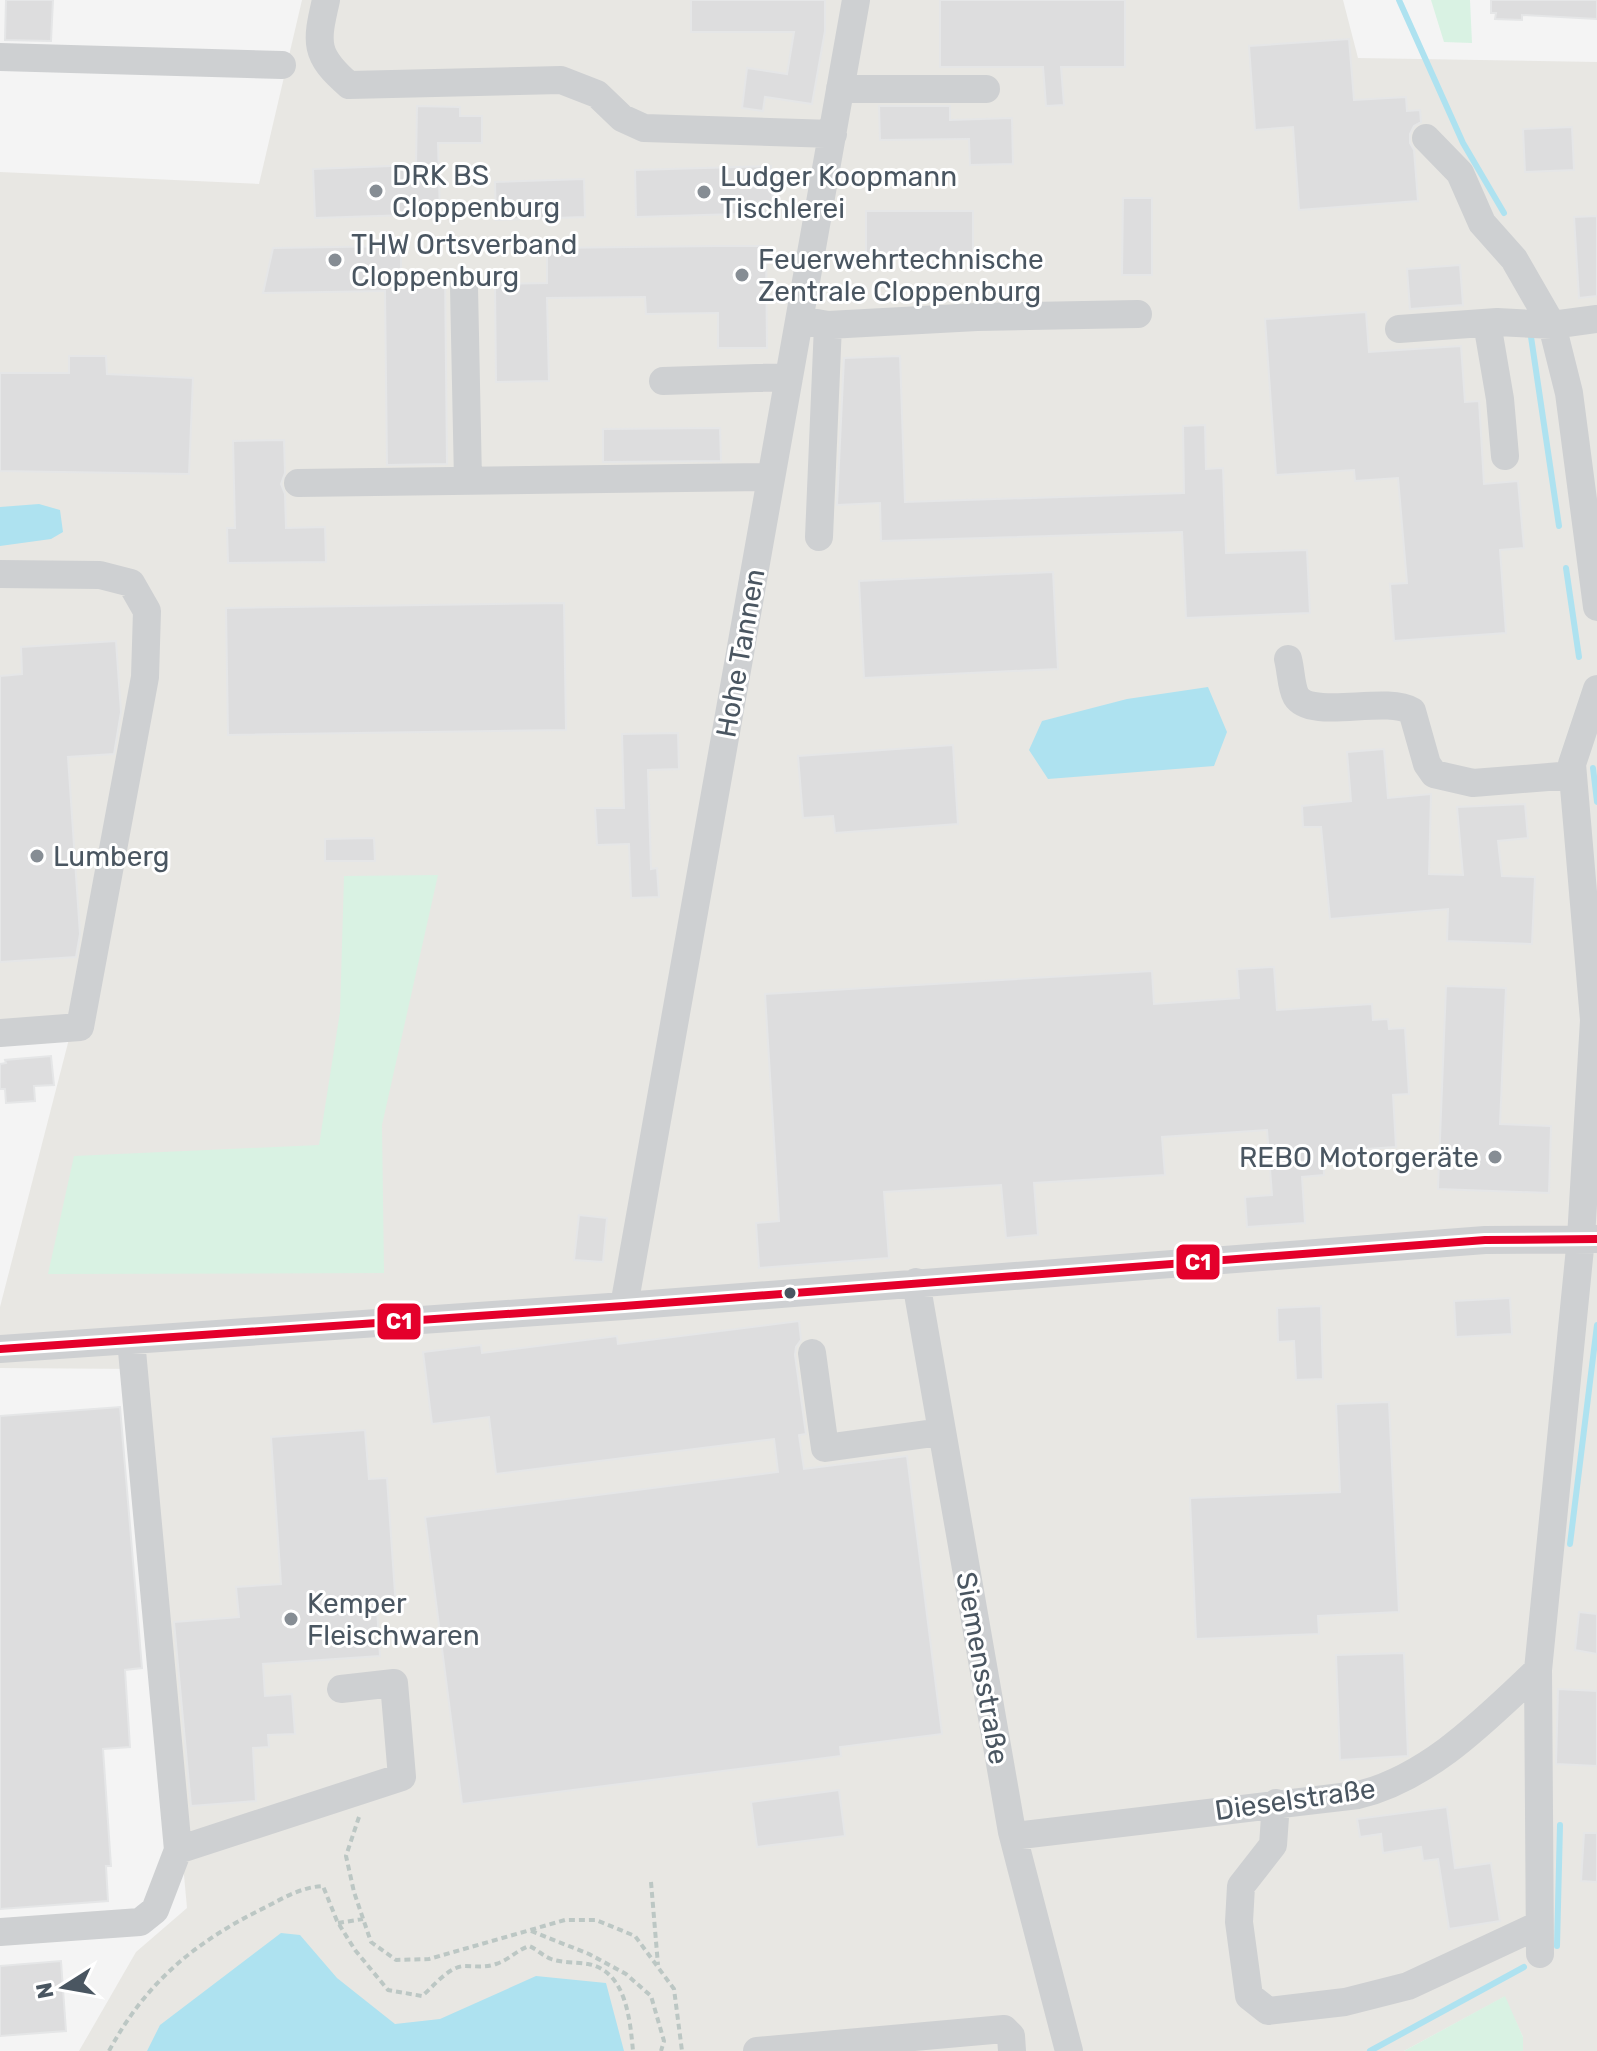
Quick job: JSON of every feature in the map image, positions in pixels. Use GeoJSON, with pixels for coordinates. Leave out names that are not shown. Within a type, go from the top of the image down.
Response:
{"type":"FeatureCollection","features":[{"type":"Feature","properties":{"kind":"street"},"geometry":{"type":"LineString","coordinates":[[326,0],[317,37],[327,66],[349,85],[561,80],[597,94],[622,118],[644,128],[833,134]]}},
{"type":"Feature","properties":{"kind":"street","name":"Hohe Tannen"},"geometry":{"type":"LineString","coordinates":[[624,1306],[856,0]]}},
{"type":"Feature","properties":{"kind":"street"},"geometry":{"type":"LineString","coordinates":[[0,57],[282,65]]}},
{"type":"Feature","properties":{"kind":"street"},"geometry":{"type":"LineString","coordinates":[[840,89],[986,89]]}},
{"type":"Feature","properties":{"kind":"street"},"geometry":{"type":"LineString","coordinates":[[1426,138],[1460,173],[1482,223],[1514,259],[1552,325],[1589,480],[1597,607]]}},
{"type":"Feature","properties":{"kind":"street"},"geometry":{"type":"LineString","coordinates":[[464,287],[468,481]]}},
{"type":"Feature","properties":{"kind":"street"},"geometry":{"type":"LineString","coordinates":[[800,320],[828,325],[977,317],[1138,314]]}},
{"type":"Feature","properties":{"kind":"street"},"geometry":{"type":"LineString","coordinates":[[1399,329],[1487,323],[1552,325],[1597,319]]}},
{"type":"Feature","properties":{"kind":"street"},"geometry":{"type":"LineString","coordinates":[[1487,323],[1500,399],[1505,456]]}},
{"type":"Feature","properties":{"kind":"street"},"geometry":{"type":"LineString","coordinates":[[819,537],[828,325]]}},
{"type":"Feature","properties":{"kind":"street"},"geometry":{"type":"LineString","coordinates":[[663,381],[789,377]]}},
{"type":"Feature","properties":{"kind":"street"},"geometry":{"type":"LineString","coordinates":[[298,483],[771,477]]}},
{"type":"Feature","properties":{"kind":"street"},"geometry":{"type":"LineString","coordinates":[[0,574],[100,575],[131,583],[147,611],[145,677],[80,1027],[0,1033]]}},
{"type":"Feature","properties":{"kind":"street"},"geometry":{"type":"LineString","coordinates":[[1288,659],[1296,696],[1306,705],[1403,706],[1412,711],[1427,764],[1434,774],[1473,783],[1573,775]]}},
{"type":"Feature","properties":{"kind":"street"},"geometry":{"type":"LineString","coordinates":[[1540,1954],[1538,1670],[1589,1238],[1594,1020],[1572,764],[1597,689]]}},
{"type":"Feature","properties":{"kind":"street"},"geometry":{"type":"LineString","coordinates":[[0,1349],[624,1306],[1485,1240],[1589,1238]]}},
{"type":"Feature","properties":{"kind":"street","name":"Siemensstraße"},"geometry":{"type":"LineString","coordinates":[[916,1282],[1014,1836],[1069,2051]]}},
{"type":"Feature","properties":{"kind":"street"},"geometry":{"type":"LineString","coordinates":[[0,1932],[140,1922],[155,1910],[178,1850],[131,1340]]}},
{"type":"Feature","properties":{"kind":"street"},"geometry":{"type":"LineString","coordinates":[[812,1353],[825,1448],[941,1432]]}},
{"type":"Feature","properties":{"kind":"street","name":"Dieselstraße"},"geometry":{"type":"LineString","coordinates":[[1014,1836],[1358,1795],[1385,1788],[1447,1750],[1538,1670]]}},
{"type":"Feature","properties":{"kind":"street"},"geometry":{"type":"LineString","coordinates":[[178,1850],[402,1777],[394,1683],[341,1689]]}},
{"type":"Feature","properties":{"kind":"street"},"geometry":{"type":"LineString","coordinates":[[1276,1803],[1273,1845],[1241,1886],[1239,1922],[1249,1996],[1268,2011],[1345,2002],[1408,1986],[1539,1925]]}},
{"type":"Feature","properties":{"kind":"street"},"geometry":{"type":"LineString","coordinates":[[757,2051],[1004,2029],[1011,2036],[1012,2051]]}},
{"type":"Feature","properties":{"kind":"path"},"geometry":{"type":"LineString","coordinates":[[370,1788],[346,1856],[371,1942],[396,1960],[429,1959],[565,1920],[596,1920],[635,1936],[674,1989],[682,2051]]}},
{"type":"Feature","properties":{"kind":"path"},"geometry":{"type":"LineString","coordinates":[[651,1882],[658,1968]]}},
{"type":"Feature","properties":{"kind":"path"},"geometry":{"type":"LineString","coordinates":[[109,2051],[123,2026],[174,1963],[224,1927],[307,1886],[323,1886],[338,1923],[355,1950],[388,1990],[422,1996],[452,1969],[494,1965],[529,1946],[549,1959],[591,1964],[607,1971],[616,1981],[625,2005],[633,2051]]}},
{"type":"Feature","properties":{"kind":"path"},"geometry":{"type":"LineString","coordinates":[[338,1923],[363,1919]]}},
{"type":"Feature","properties":{"kind":"path"},"geometry":{"type":"LineString","coordinates":[[529,1930],[589,1954],[626,1974],[651,1996],[664,2041],[661,2051]]}},
{"type":"Feature","properties":{"kind":"shaded area"},"geometry":{"type":"Polygon","coordinates":[[[302,0],[1343,0],[1358,58],[1597,62],[1597,2051],[1523,2051],[1523,2037],[1504,1997],[1404,2051],[79,2051],[136,1952],[187,1908],[138,1369],[0,1368],[0,1307],[69,1039],[0,1045],[0,172],[259,184],[302,0]]]}},
{"type":"Feature","properties":{"kind":"green space"},"geometry":{"type":"Polygon","coordinates":[[[1431,0],[1470,0],[1472,43],[1444,42],[1431,0]]]}},
{"type":"Feature","properties":{"kind":"green space"},"geometry":{"type":"Polygon","coordinates":[[[438,875],[382,1125],[384,1273],[48,1274],[74,1156],[319,1145],[340,1012],[344,876],[438,875]]]}},
{"type":"Feature","properties":{"kind":"green space"},"geometry":{"type":"Polygon","coordinates":[[[1505,1996],[1523,2037],[1523,2051],[1404,2051],[1505,1996]]]}},
{"type":"Feature","properties":{"kind":"water"},"geometry":{"type":"Polygon","coordinates":[[[39,504],[60,510],[63,532],[51,539],[0,546],[0,507],[39,504]]]}},
{"type":"Feature","properties":{"kind":"water"},"geometry":{"type":"Polygon","coordinates":[[[1208,687],[1227,732],[1214,766],[1048,779],[1029,750],[1042,721],[1127,699],[1208,687]]]}},
{"type":"Feature","properties":{"kind":"water"},"geometry":{"type":"Polygon","coordinates":[[[281,1933],[300,1935],[337,1978],[395,2024],[440,2019],[536,1976],[606,1983],[624,2051],[147,2051],[160,2025],[281,1933]]]}},
{"type":"Feature","properties":{"kind":"building"},"geometry":{"type":"Polygon","coordinates":[[[6,0],[53,0],[51,41],[5,40],[6,0]]]}},
{"type":"Feature","properties":{"kind":"building"},"geometry":{"type":"Polygon","coordinates":[[[691,0],[825,0],[825,31],[812,104],[765,97],[763,111],[742,108],[747,68],[787,74],[794,32],[691,32],[691,0]]]}},
{"type":"Feature","properties":{"kind":"building"},"geometry":{"type":"Polygon","coordinates":[[[940,0],[1125,0],[1125,67],[1061,67],[1064,105],[1046,106],[1043,67],[940,67],[940,0]]]}},
{"type":"Feature","properties":{"kind":"building"},"geometry":{"type":"Polygon","coordinates":[[[1491,0],[1597,0],[1597,19],[1522,15],[1522,20],[1495,19],[1496,13],[1491,13],[1491,0]]]}},
{"type":"Feature","properties":{"kind":"building"},"geometry":{"type":"Polygon","coordinates":[[[1349,39],[1354,100],[1406,97],[1407,111],[1420,110],[1421,122],[1414,126],[1410,134],[1418,201],[1299,210],[1293,127],[1255,130],[1249,46],[1349,39]]]}},
{"type":"Feature","properties":{"kind":"building","name":"DRK BS Cloppenburg"},"geometry":{"type":"Polygon","coordinates":[[[417,106],[460,107],[460,116],[482,116],[482,143],[438,143],[440,214],[315,218],[313,169],[416,165],[417,106]]]}},
{"type":"Feature","properties":{"kind":"building"},"geometry":{"type":"Polygon","coordinates":[[[879,106],[950,106],[950,120],[1012,118],[1013,164],[970,165],[969,139],[880,140],[879,106]]]}},
{"type":"Feature","properties":{"kind":"building"},"geometry":{"type":"Polygon","coordinates":[[[1572,127],[1574,170],[1525,172],[1523,129],[1572,127]]]}},
{"type":"Feature","properties":{"kind":"building","name":"Ludger Koopmann Tischlerei"},"geometry":{"type":"Polygon","coordinates":[[[771,166],[773,213],[636,217],[635,170],[771,166]]]}},
{"type":"Feature","properties":{"kind":"building"},"geometry":{"type":"Polygon","coordinates":[[[584,179],[585,217],[496,220],[495,182],[584,179]]]}},
{"type":"Feature","properties":{"kind":"building"},"geometry":{"type":"Polygon","coordinates":[[[1123,198],[1152,198],[1152,275],[1122,275],[1123,198]]]}},
{"type":"Feature","properties":{"kind":"building"},"geometry":{"type":"Polygon","coordinates":[[[866,211],[973,211],[973,255],[866,255],[866,211]]]}},
{"type":"Feature","properties":{"kind":"building"},"geometry":{"type":"Polygon","coordinates":[[[1597,216],[1597,296],[1579,298],[1574,217],[1597,216]]]}},
{"type":"Feature","properties":{"kind":"building"},"geometry":{"type":"Polygon","coordinates":[[[401,246],[401,272],[445,272],[447,464],[387,465],[385,291],[263,293],[273,248],[401,246]]]}},
{"type":"Feature","properties":{"kind":"building"},"geometry":{"type":"Polygon","coordinates":[[[766,246],[767,348],[718,348],[718,313],[646,314],[645,297],[547,298],[549,381],[496,382],[495,284],[547,283],[547,248],[766,246]]]}},
{"type":"Feature","properties":{"kind":"building"},"geometry":{"type":"Polygon","coordinates":[[[1460,265],[1463,305],[1410,309],[1407,269],[1460,265]]]}},
{"type":"Feature","properties":{"kind":"building"},"geometry":{"type":"Polygon","coordinates":[[[1366,312],[1369,352],[1461,346],[1465,402],[1479,401],[1484,484],[1518,481],[1524,548],[1500,550],[1506,633],[1394,641],[1390,584],[1407,583],[1398,478],[1355,481],[1354,470],[1276,475],[1265,319],[1366,312]]]}},
{"type":"Feature","properties":{"kind":"building"},"geometry":{"type":"Polygon","coordinates":[[[69,356],[106,356],[107,374],[193,378],[189,474],[0,471],[0,373],[69,373],[69,356]]]}},
{"type":"Feature","properties":{"kind":"building"},"geometry":{"type":"Polygon","coordinates":[[[900,356],[905,502],[1184,493],[1183,426],[1205,425],[1206,469],[1223,468],[1226,553],[1307,550],[1310,613],[1186,618],[1182,532],[881,541],[880,503],[837,505],[844,358],[900,356]]]}},
{"type":"Feature","properties":{"kind":"building"},"geometry":{"type":"Polygon","coordinates":[[[720,428],[721,461],[603,462],[603,429],[720,428]]]}},
{"type":"Feature","properties":{"kind":"building"},"geometry":{"type":"Polygon","coordinates":[[[284,440],[285,473],[281,484],[285,494],[286,528],[325,527],[326,562],[228,563],[227,528],[235,528],[233,441],[284,440]]]}},
{"type":"Feature","properties":{"kind":"building"},"geometry":{"type":"Polygon","coordinates":[[[1053,572],[1058,669],[864,678],[859,581],[1053,572]]]}},
{"type":"Feature","properties":{"kind":"building"},"geometry":{"type":"Polygon","coordinates":[[[564,603],[566,730],[228,735],[226,608],[564,603]]]}},
{"type":"Feature","properties":{"kind":"building","name":"Lumberg"},"geometry":{"type":"Polygon","coordinates":[[[116,641],[121,712],[114,754],[68,757],[80,934],[76,957],[0,962],[0,676],[22,674],[21,647],[116,641]]]}},
{"type":"Feature","properties":{"kind":"building"},"geometry":{"type":"Polygon","coordinates":[[[678,733],[679,769],[648,770],[651,869],[657,868],[659,897],[631,898],[629,844],[597,845],[595,808],[624,808],[622,734],[678,733]]]}},
{"type":"Feature","properties":{"kind":"building"},"geometry":{"type":"Polygon","coordinates":[[[953,745],[958,824],[835,833],[833,816],[803,818],[798,756],[953,745]]]}},
{"type":"Feature","properties":{"kind":"building"},"geometry":{"type":"Polygon","coordinates":[[[1384,749],[1388,798],[1431,794],[1429,874],[1463,875],[1457,807],[1525,804],[1528,838],[1498,841],[1502,876],[1535,877],[1532,944],[1447,941],[1448,909],[1330,919],[1321,827],[1303,827],[1302,806],[1351,801],[1347,752],[1384,749]]]}},
{"type":"Feature","properties":{"kind":"building"},"geometry":{"type":"Polygon","coordinates":[[[374,838],[375,861],[325,861],[325,839],[374,838]]]}},
{"type":"Feature","properties":{"kind":"building"},"geometry":{"type":"Polygon","coordinates":[[[1274,967],[1277,1010],[1372,1004],[1373,1020],[1388,1019],[1389,1029],[1405,1028],[1409,1094],[1393,1095],[1396,1147],[1323,1152],[1324,1175],[1302,1177],[1305,1223],[1247,1227],[1245,1197],[1272,1195],[1267,1130],[1162,1137],[1165,1175],[1034,1183],[1038,1235],[1006,1238],[1001,1185],[884,1192],[889,1258],[759,1268],[756,1223],[779,1221],[765,994],[1152,971],[1154,1004],[1239,998],[1237,969],[1274,967]]]}},
{"type":"Feature","properties":{"kind":"building"},"geometry":{"type":"Polygon","coordinates":[[[1446,986],[1506,988],[1500,1124],[1551,1126],[1549,1193],[1438,1189],[1446,986]]]}},
{"type":"Feature","properties":{"kind":"building"},"geometry":{"type":"Polygon","coordinates":[[[51,1056],[54,1085],[34,1086],[35,1101],[6,1103],[5,1089],[0,1089],[0,1064],[6,1063],[5,1060],[51,1056]]]}},
{"type":"Feature","properties":{"kind":"building"},"geometry":{"type":"Polygon","coordinates":[[[579,1215],[607,1218],[603,1262],[574,1260],[579,1215]]]}},
{"type":"Feature","properties":{"kind":"building"},"geometry":{"type":"Polygon","coordinates":[[[1510,1298],[1512,1334],[1456,1337],[1454,1301],[1510,1298]]]}},
{"type":"Feature","properties":{"kind":"building"},"geometry":{"type":"Polygon","coordinates":[[[1321,1306],[1323,1379],[1296,1380],[1294,1341],[1278,1342],[1277,1308],[1321,1306]]]}},
{"type":"Feature","properties":{"kind":"building"},"geometry":{"type":"Polygon","coordinates":[[[799,1321],[801,1340],[795,1355],[806,1434],[799,1435],[804,1469],[907,1456],[942,1734],[840,1747],[841,1756],[462,1804],[425,1517],[778,1472],[774,1439],[496,1474],[489,1417],[432,1424],[423,1352],[481,1345],[482,1353],[617,1336],[618,1344],[799,1321]]]}},
{"type":"Feature","properties":{"kind":"building"},"geometry":{"type":"Polygon","coordinates":[[[1389,1402],[1399,1612],[1318,1616],[1319,1634],[1196,1639],[1190,1498],[1340,1492],[1336,1404],[1389,1402]]]}},
{"type":"Feature","properties":{"kind":"building"},"geometry":{"type":"Polygon","coordinates":[[[120,1407],[142,1668],[125,1670],[130,1747],[103,1749],[111,1866],[106,1866],[108,1901],[0,1909],[0,1416],[120,1407]]]}},
{"type":"Feature","properties":{"kind":"building","name":"Kemper Fleischwaren"},"geometry":{"type":"Polygon","coordinates":[[[365,1430],[369,1479],[387,1478],[396,1608],[377,1609],[380,1656],[263,1664],[265,1696],[292,1694],[295,1734],[268,1735],[269,1747],[253,1748],[256,1801],[191,1806],[174,1622],[239,1617],[236,1587],[281,1584],[271,1437],[365,1430]]]}},
{"type":"Feature","properties":{"kind":"building"},"geometry":{"type":"Polygon","coordinates":[[[1579,1612],[1597,1614],[1597,1654],[1575,1650],[1579,1612]]]}},
{"type":"Feature","properties":{"kind":"building"},"geometry":{"type":"Polygon","coordinates":[[[1404,1653],[1408,1756],[1340,1760],[1336,1655],[1404,1653]]]}},
{"type":"Feature","properties":{"kind":"building"},"geometry":{"type":"Polygon","coordinates":[[[1558,1689],[1597,1691],[1597,1766],[1556,1764],[1558,1689]]]}},
{"type":"Feature","properties":{"kind":"building"},"geometry":{"type":"Polygon","coordinates":[[[839,1790],[845,1836],[757,1847],[751,1802],[839,1790]]]}},
{"type":"Feature","properties":{"kind":"building"},"geometry":{"type":"Polygon","coordinates":[[[1447,1807],[1455,1868],[1491,1863],[1500,1921],[1449,1929],[1438,1859],[1423,1861],[1421,1847],[1383,1853],[1381,1834],[1360,1837],[1357,1819],[1447,1807]]]}},
{"type":"Feature","properties":{"kind":"building"},"geometry":{"type":"Polygon","coordinates":[[[1584,1833],[1597,1833],[1597,1882],[1581,1881],[1584,1833]]]}},
{"type":"Feature","properties":{"kind":"building"},"geometry":{"type":"Polygon","coordinates":[[[61,1961],[66,2031],[0,2036],[0,1966],[61,1961]]]}},
{"type":"Feature","properties":{"kind":"waterway"},"geometry":{"type":"LineString","coordinates":[[1399,0],[1463,143],[1504,213]]}},
{"type":"Feature","properties":{"kind":"waterway"},"geometry":{"type":"LineString","coordinates":[[1530,330],[1559,526]]}},
{"type":"Feature","properties":{"kind":"waterway"},"geometry":{"type":"LineString","coordinates":[[1566,568],[1579,657]]}},
{"type":"Feature","properties":{"kind":"waterway"},"geometry":{"type":"LineString","coordinates":[[1593,768],[1597,802]]}},
{"type":"Feature","properties":{"kind":"waterway"},"geometry":{"type":"LineString","coordinates":[[1570,1544],[1597,1325]]}},
{"type":"Feature","properties":{"kind":"waterway"},"geometry":{"type":"LineString","coordinates":[[1557,1946],[1560,1825]]}},
{"type":"Feature","properties":{"kind":"waterway"},"geometry":{"type":"LineString","coordinates":[[1370,2051],[1524,1967]]}},
{"type":"Feature","properties":{"kind":"transit line","name":"C1"},"geometry":{"type":"LineString","coordinates":[[0,1349],[624,1306],[1485,1240],[1597,1239]]}},
{"type":"Feature","properties":{"kind":"place","name":"DRK BS Cloppenburg"},"geometry":{"type":"Point","coordinates":[376,191]}},
{"type":"Feature","properties":{"kind":"place","name":"Ludger Koopmann Tischlerei"},"geometry":{"type":"Point","coordinates":[704,192]}},
{"type":"Feature","properties":{"kind":"place","name":"THW Ortsverband Cloppenburg"},"geometry":{"type":"Point","coordinates":[335,260]}},
{"type":"Feature","properties":{"kind":"place","name":"Feuerwehrtechnische Zentrale Cloppenburg"},"geometry":{"type":"Point","coordinates":[742,275]}},
{"type":"Feature","properties":{"kind":"place","name":"Lumberg"},"geometry":{"type":"Point","coordinates":[37,856]}},
{"type":"Feature","properties":{"kind":"place","name":"REBO Motorgeräte"},"geometry":{"type":"Point","coordinates":[1495,1157]}},
{"type":"Feature","properties":{"kind":"place","name":"Kemper Fleischwaren"},"geometry":{"type":"Point","coordinates":[291,1619]}}]}
